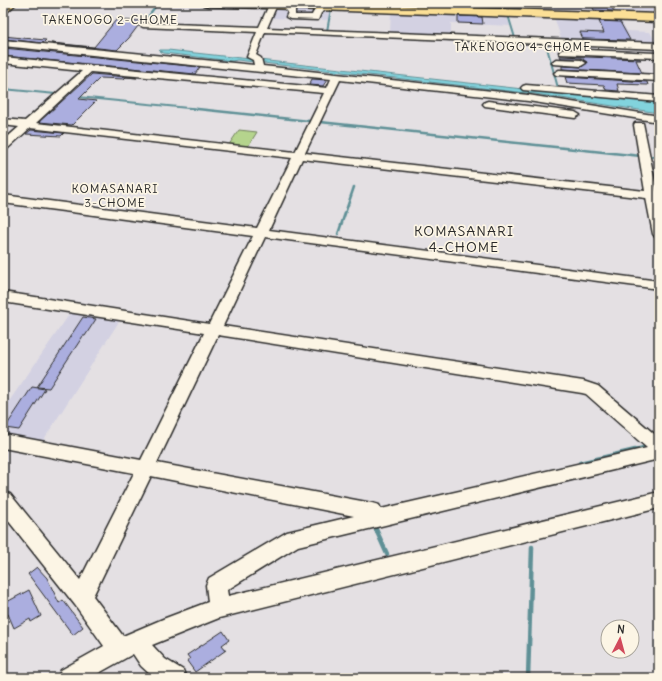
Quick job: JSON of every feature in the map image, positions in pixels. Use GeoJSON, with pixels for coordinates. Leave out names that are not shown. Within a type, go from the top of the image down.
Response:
{"type":"FeatureCollection","features":[{"type":"Feature","properties":{"kind":"highway"},"geometry":{"type":"LineString","coordinates":[[207,3],[292,4],[659,15]]}},
{"type":"Feature","properties":{"kind":"highway"},"geometry":{"type":"LineString","coordinates":[[292,4],[327,7],[659,18]]}},
{"type":"Feature","properties":{"kind":"main road"},"geometry":{"type":"LineString","coordinates":[[3,10],[12,3]]}},
{"type":"Feature","properties":{"kind":"street"},"geometry":{"type":"LineString","coordinates":[[254,60],[262,30],[272,7]]}},
{"type":"Feature","properties":{"kind":"street"},"geometry":{"type":"LineString","coordinates":[[143,25],[659,46]]}},
{"type":"Feature","properties":{"kind":"street"},"geometry":{"type":"LineString","coordinates":[[550,41],[564,91]]}},
{"type":"Feature","properties":{"kind":"street"},"geometry":{"type":"LineString","coordinates":[[3,43],[254,60],[526,88],[659,98]]}},
{"type":"Feature","properties":{"kind":"street"},"geometry":{"type":"LineString","coordinates":[[650,45],[658,59]]}},
{"type":"Feature","properties":{"kind":"street"},"geometry":{"type":"LineString","coordinates":[[553,52],[658,59]]}},
{"type":"Feature","properties":{"kind":"street"},"geometry":{"type":"LineString","coordinates":[[3,60],[89,68],[170,78],[334,85],[528,98],[659,119]]}},
{"type":"Feature","properties":{"kind":"street"},"geometry":{"type":"LineString","coordinates":[[254,60],[334,85],[464,101]]}},
{"type":"Feature","properties":{"kind":"street"},"geometry":{"type":"LineString","coordinates":[[556,62],[588,64]]}},
{"type":"Feature","properties":{"kind":"street"},"geometry":{"type":"LineString","coordinates":[[3,147],[89,68]]}},
{"type":"Feature","properties":{"kind":"street"},"geometry":{"type":"LineString","coordinates":[[559,73],[659,78]]}},
{"type":"Feature","properties":{"kind":"street"},"geometry":{"type":"LineString","coordinates":[[82,598],[334,85]]}},
{"type":"Feature","properties":{"kind":"street"},"geometry":{"type":"LineString","coordinates":[[479,103],[597,118],[659,129]]}},
{"type":"Feature","properties":{"kind":"street"},"geometry":{"type":"LineString","coordinates":[[3,122],[655,195]]}},
{"type":"Feature","properties":{"kind":"street"},"geometry":{"type":"LineString","coordinates":[[640,125],[655,195],[659,234]]}},
{"type":"Feature","properties":{"kind":"street"},"geometry":{"type":"LineString","coordinates":[[3,194],[659,285]]}},
{"type":"Feature","properties":{"kind":"street"},"geometry":{"type":"LineString","coordinates":[[3,199],[659,278]]}},
{"type":"Feature","properties":{"kind":"street"},"geometry":{"type":"LineString","coordinates":[[3,297],[583,387],[592,390],[659,448]]}},
{"type":"Feature","properties":{"kind":"street"},"geometry":{"type":"LineString","coordinates":[[3,441],[372,511],[376,519]]}},
{"type":"Feature","properties":{"kind":"street"},"geometry":{"type":"LineString","coordinates":[[219,608],[216,585],[294,538],[659,452]]}},
{"type":"Feature","properties":{"kind":"street"},"geometry":{"type":"LineString","coordinates":[[3,500],[82,598],[128,644],[144,653],[157,668],[175,678]]}},
{"type":"Feature","properties":{"kind":"street"},"geometry":{"type":"LineString","coordinates":[[69,678],[128,644],[219,608],[659,500]]}},
{"type":"Feature","properties":{"kind":"shaded area"},"geometry":{"type":"Polygon","coordinates":[[[392,3],[500,3],[502,7],[392,3]]]}},
{"type":"Feature","properties":{"kind":"shaded area"},"geometry":{"type":"Polygon","coordinates":[[[506,3],[659,3],[659,12],[508,7],[506,3]]]}},
{"type":"Feature","properties":{"kind":"shaded area"},"geometry":{"type":"Polygon","coordinates":[[[274,7],[330,9],[329,20],[271,18],[274,7]]]}},
{"type":"Feature","properties":{"kind":"shaded area"},"geometry":{"type":"Polygon","coordinates":[[[391,11],[507,15],[510,26],[451,23],[451,36],[390,34],[391,11]]]}},
{"type":"Feature","properties":{"kind":"shaded area"},"geometry":{"type":"Polygon","coordinates":[[[554,17],[620,19],[627,31],[650,32],[657,44],[562,41],[554,17]]]}},
{"type":"Feature","properties":{"kind":"shaded area"},"geometry":{"type":"Polygon","coordinates":[[[71,312],[120,320],[41,444],[3,437],[3,410],[71,312]]]}},
{"type":"Feature","properties":{"kind":"green space"},"geometry":{"type":"Polygon","coordinates":[[[239,130],[257,132],[247,148],[228,146],[239,130]]]}},
{"type":"Feature","properties":{"kind":"water"},"geometry":{"type":"Polygon","coordinates":[[[159,51],[532,90],[659,101],[659,113],[535,94],[237,60],[232,61],[164,53],[159,51]]]}},
{"type":"Feature","properties":{"kind":"building"},"geometry":{"type":"Polygon","coordinates":[[[591,3],[609,3],[614,11],[594,10],[591,3]]]}},
{"type":"Feature","properties":{"kind":"building"},"geometry":{"type":"Polygon","coordinates":[[[458,16],[482,17],[483,24],[458,23],[458,16]]]}},
{"type":"Feature","properties":{"kind":"building"},"geometry":{"type":"Polygon","coordinates":[[[116,20],[142,21],[138,24],[129,38],[117,50],[51,43],[94,47],[116,20]]]}},
{"type":"Feature","properties":{"kind":"building"},"geometry":{"type":"Polygon","coordinates":[[[599,21],[620,22],[630,40],[583,39],[580,32],[604,33],[599,21]]]}},
{"type":"Feature","properties":{"kind":"building"},"geometry":{"type":"Polygon","coordinates":[[[3,36],[46,40],[43,43],[3,39],[3,36]]]}},
{"type":"Feature","properties":{"kind":"building"},"geometry":{"type":"Polygon","coordinates":[[[3,48],[200,67],[195,74],[3,56],[3,48]]]}},
{"type":"Feature","properties":{"kind":"building"},"geometry":{"type":"Polygon","coordinates":[[[560,56],[640,59],[641,60],[636,60],[642,73],[562,69],[562,66],[582,67],[587,62],[581,58],[561,58],[560,56]]]}},
{"type":"Feature","properties":{"kind":"building"},"geometry":{"type":"Polygon","coordinates":[[[92,74],[126,77],[124,79],[100,78],[79,99],[96,101],[72,125],[39,122],[92,74]]]}},
{"type":"Feature","properties":{"kind":"building"},"geometry":{"type":"Polygon","coordinates":[[[565,77],[647,82],[648,85],[617,84],[619,91],[606,90],[604,85],[567,83],[565,77]]]}},
{"type":"Feature","properties":{"kind":"building"},"geometry":{"type":"Polygon","coordinates":[[[312,79],[327,80],[323,86],[309,85],[312,79]]]}},
{"type":"Feature","properties":{"kind":"building"},"geometry":{"type":"Polygon","coordinates":[[[31,130],[64,133],[61,136],[26,134],[31,130]]]}},
{"type":"Feature","properties":{"kind":"building"},"geometry":{"type":"Polygon","coordinates":[[[83,317],[96,319],[49,388],[37,387],[83,317]]]}},
{"type":"Feature","properties":{"kind":"building"},"geometry":{"type":"Polygon","coordinates":[[[32,387],[45,389],[19,430],[5,428],[32,387]]]}},
{"type":"Feature","properties":{"kind":"building"},"geometry":{"type":"Polygon","coordinates":[[[37,567],[47,578],[59,603],[63,600],[83,627],[73,635],[28,574],[37,567]]]}},
{"type":"Feature","properties":{"kind":"building"},"geometry":{"type":"Polygon","coordinates":[[[29,590],[41,616],[31,622],[30,619],[14,628],[8,614],[3,617],[3,604],[29,590]]]}},
{"type":"Feature","properties":{"kind":"building"},"geometry":{"type":"Polygon","coordinates":[[[223,631],[229,640],[222,645],[226,650],[195,672],[187,661],[190,659],[187,655],[223,631]]]}},
{"type":"Feature","properties":{"kind":"waterway"},"geometry":{"type":"LineString","coordinates":[[147,18],[156,6]]}},
{"type":"Feature","properties":{"kind":"waterway"},"geometry":{"type":"LineString","coordinates":[[327,31],[331,9]]}},
{"type":"Feature","properties":{"kind":"waterway"},"geometry":{"type":"LineString","coordinates":[[508,15],[515,38]]}},
{"type":"Feature","properties":{"kind":"waterway"},"geometry":{"type":"LineString","coordinates":[[543,43],[546,44],[558,88]]}},
{"type":"Feature","properties":{"kind":"waterway"},"geometry":{"type":"LineString","coordinates":[[3,89],[56,94]]}},
{"type":"Feature","properties":{"kind":"waterway"},"geometry":{"type":"LineString","coordinates":[[78,97],[188,108]]}},
{"type":"Feature","properties":{"kind":"waterway"},"geometry":{"type":"LineString","coordinates":[[188,108],[198,109]]}},
{"type":"Feature","properties":{"kind":"waterway"},"geometry":{"type":"LineString","coordinates":[[188,108],[309,121]]}},
{"type":"Feature","properties":{"kind":"waterway"},"geometry":{"type":"LineString","coordinates":[[320,122],[641,156]]}},
{"type":"Feature","properties":{"kind":"waterway"},"geometry":{"type":"LineString","coordinates":[[648,156],[659,157]]}},
{"type":"Feature","properties":{"kind":"waterway"},"geometry":{"type":"LineString","coordinates":[[338,234],[354,187]]}},
{"type":"Feature","properties":{"kind":"waterway"},"geometry":{"type":"LineString","coordinates":[[580,463],[648,447]]}},
{"type":"Feature","properties":{"kind":"waterway"},"geometry":{"type":"LineString","coordinates":[[4,490],[10,497]]}},
{"type":"Feature","properties":{"kind":"waterway"},"geometry":{"type":"LineString","coordinates":[[374,525],[387,554]]}},
{"type":"Feature","properties":{"kind":"waterway"},"geometry":{"type":"LineString","coordinates":[[528,678],[532,547]]}},
{"type":"Feature","properties":{"kind":"district","name":"TAKENOGO 2-CHOME"},"geometry":{"type":"Point","coordinates":[110,20]}},
{"type":"Feature","properties":{"kind":"district","name":"TAKENOGO 4-CHOME"},"geometry":{"type":"Point","coordinates":[523,47]}},
{"type":"Feature","properties":{"kind":"district","name":"KOMASANARI 3-CHOME"},"geometry":{"type":"Point","coordinates":[115,196]}},
{"type":"Feature","properties":{"kind":"district","name":"KOMASANARI 4-CHOME"},"geometry":{"type":"Point","coordinates":[464,240]}}]}
